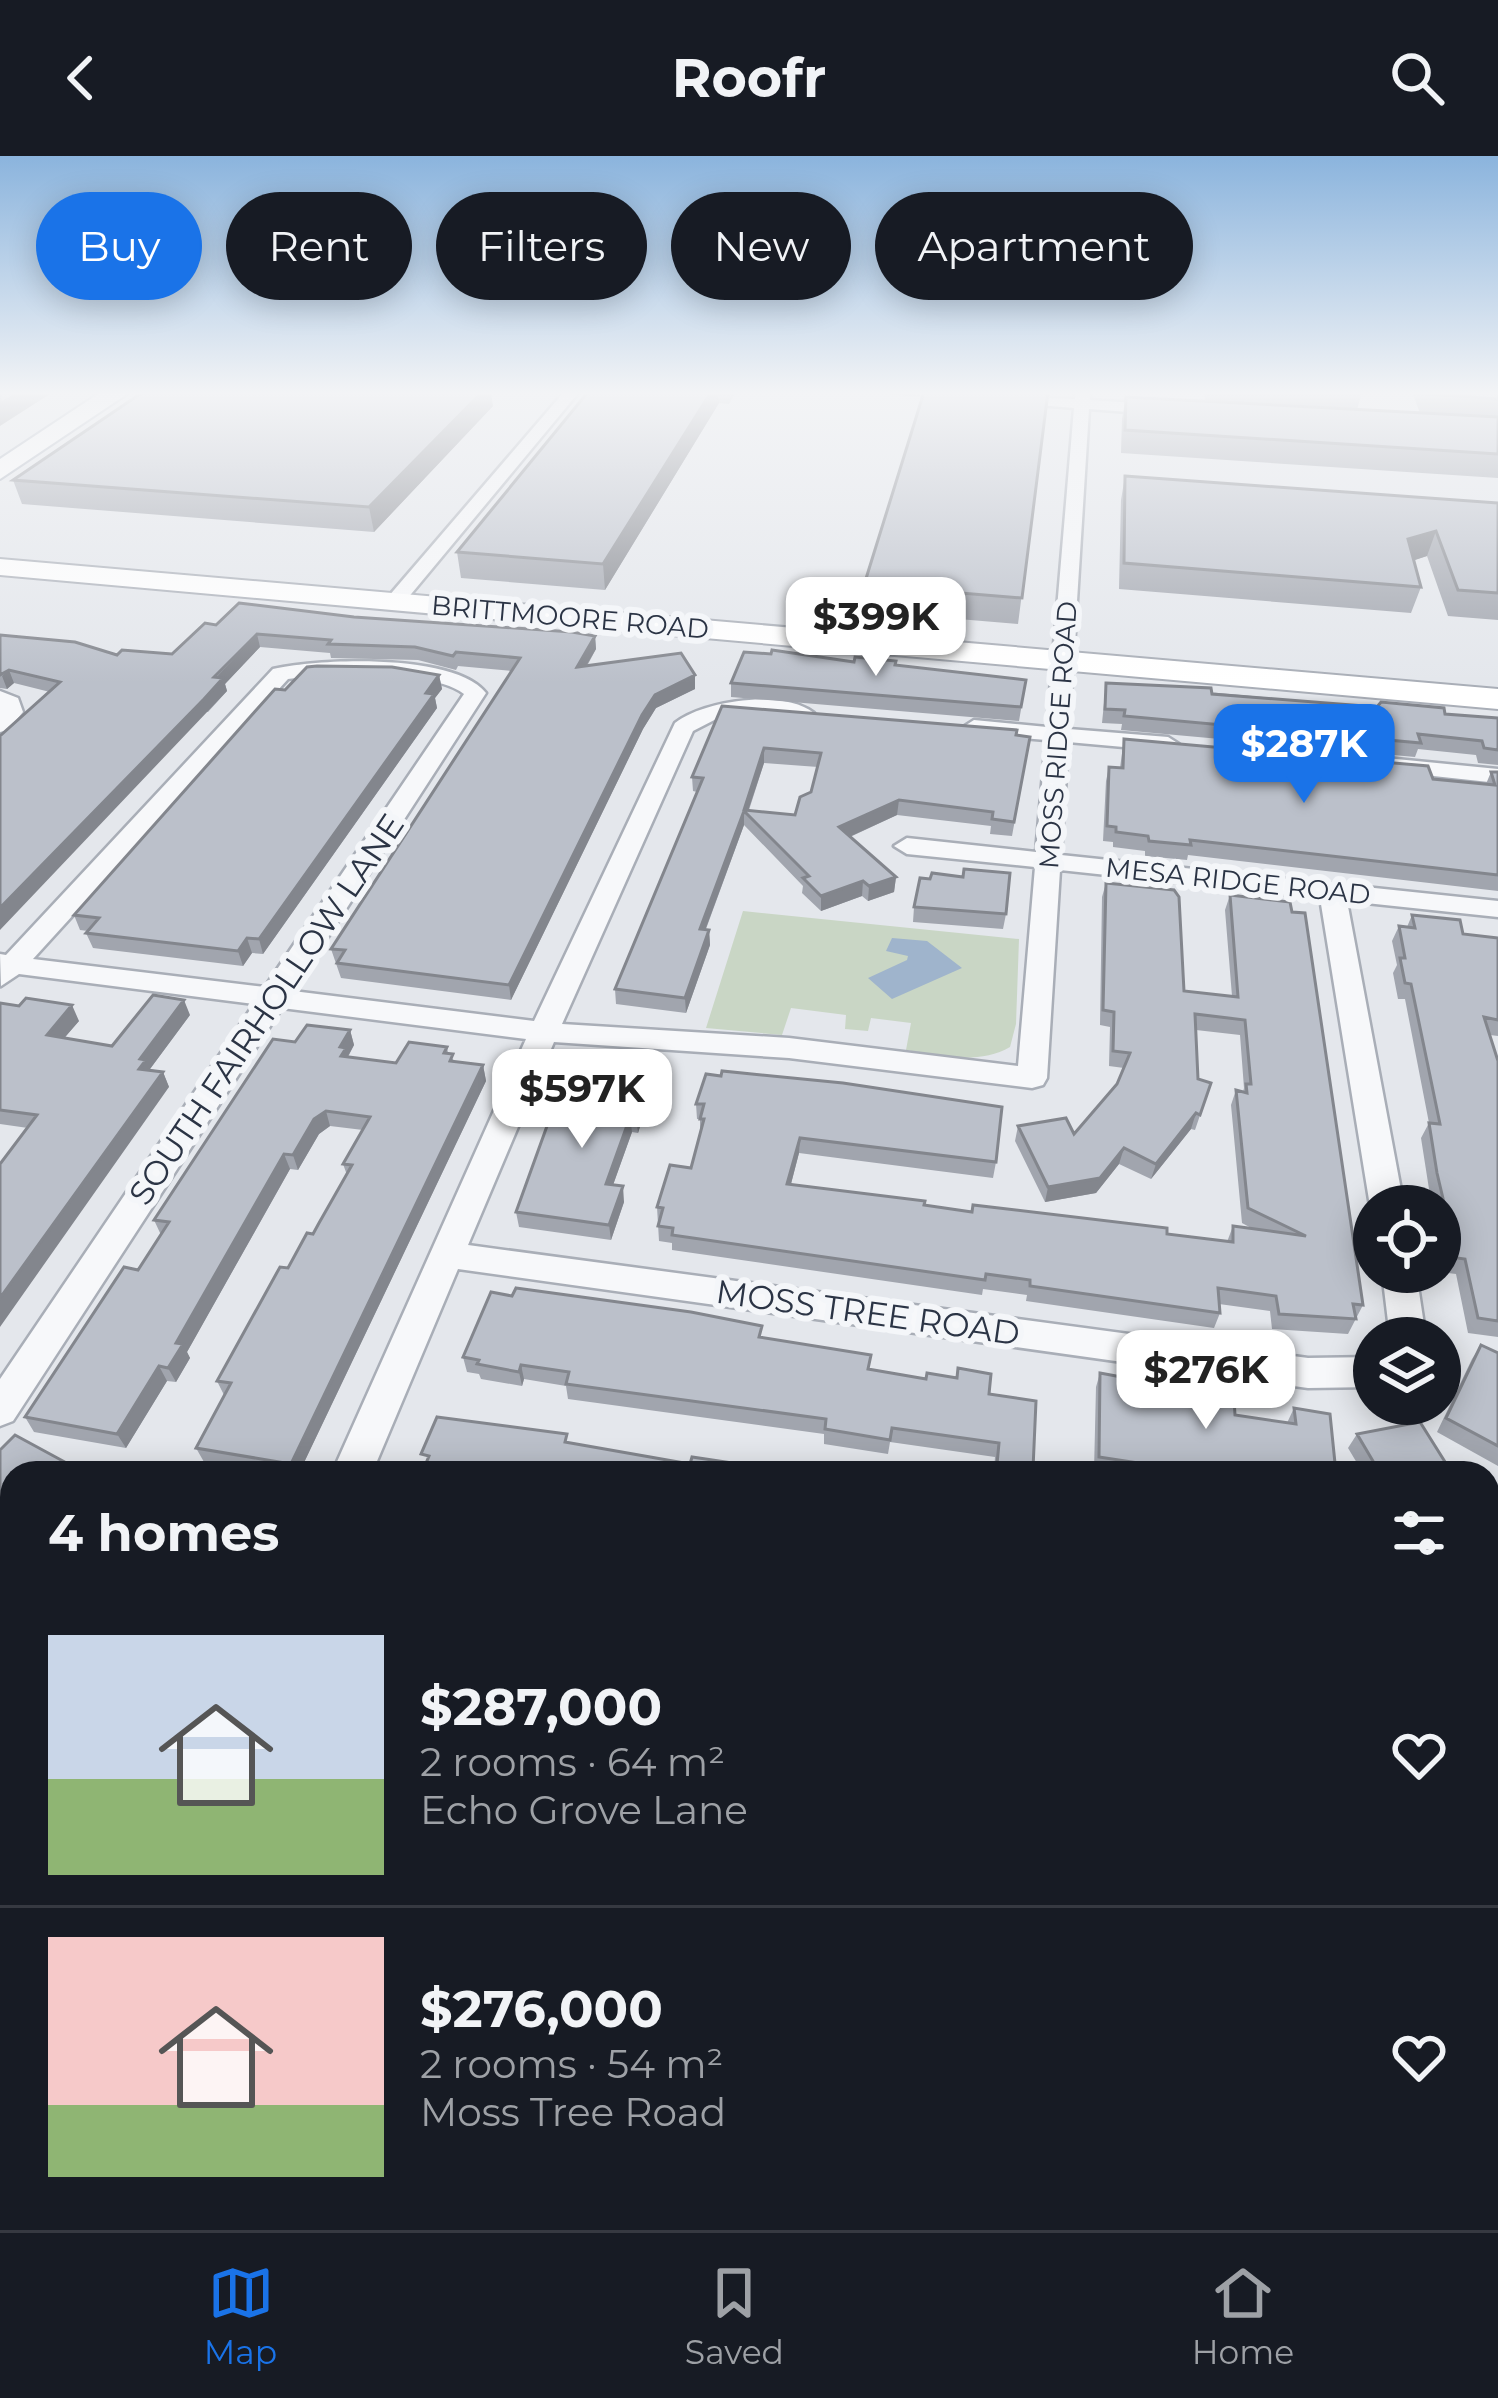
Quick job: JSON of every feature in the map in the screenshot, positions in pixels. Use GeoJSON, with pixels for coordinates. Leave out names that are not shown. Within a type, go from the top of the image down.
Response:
{"type":"FeatureCollection","features":[{"type":"Feature","properties":{"kind":"main road","name":"BRITTMOORE ROAD"},"geometry":{"type":"LineString","coordinates":[[0,568],[1498,699]]}},
{"type":"Feature","properties":{"kind":"street"},"geometry":{"type":"LineString","coordinates":[[395,601],[490,489]]}},
{"type":"Feature","properties":{"kind":"street","name":"MOSS RIDGE ROAD"},"geometry":{"type":"LineString","coordinates":[[544,1031],[603,1039],[789,1048],[1032,1078],[1076,489]]}},
{"type":"Feature","properties":{"kind":"street","name":"SOUTH FAIRHOLLOW LANE"},"geometry":{"type":"LineString","coordinates":[[0,1410],[475,694],[467,684],[454,680],[312,667],[271,680],[4,968]]}},
{"type":"Feature","properties":{"kind":"street"},"geometry":{"type":"LineString","coordinates":[[0,698],[10,704],[12,712],[0,725]]}},
{"type":"Feature","properties":{"kind":"street"},"geometry":{"type":"LineString","coordinates":[[357,1461],[682,728],[695,715],[718,708],[830,716]]}},
{"type":"Feature","properties":{"kind":"street"},"geometry":{"type":"LineString","coordinates":[[942,725],[1197,747]]}},
{"type":"Feature","properties":{"kind":"street"},"geometry":{"type":"LineString","coordinates":[[1359,763],[1498,776]]}},
{"type":"Feature","properties":{"kind":"street","name":"MESA RIDGE ROAD"},"geometry":{"type":"LineString","coordinates":[[907,846],[1498,909]]}},
{"type":"Feature","properties":{"kind":"street"},"geometry":{"type":"LineString","coordinates":[[1331,891],[1383,1185]]}},
{"type":"Feature","properties":{"kind":"street"},"geometry":{"type":"LineString","coordinates":[[4,968],[544,1031]]}},
{"type":"Feature","properties":{"kind":"street","name":"MOSS TREE ROAD"},"geometry":{"type":"LineString","coordinates":[[449,1255],[1287,1370],[1353,1372]]}},
{"type":"Feature","properties":{"kind":"green space"},"geometry":{"type":"Polygon","coordinates":[[[743,911],[1019,939],[1016,1024],[1010,1047],[973,1057],[906,1050],[911,1023],[871,1018],[868,1031],[845,1029],[846,1015],[791,1008],[782,1035],[706,1028],[743,911]]]}},
{"type":"Feature","properties":{"kind":"water"},"geometry":{"type":"Polygon","coordinates":[[[892,938],[927,941],[962,968],[892,999],[868,978],[907,960],[908,956],[886,951],[892,938]]]}},
{"type":"Feature","properties":{"kind":"building"},"geometry":{"type":"Polygon","coordinates":[[[129,489],[387,489],[369,507],[129,489]]]}},
{"type":"Feature","properties":{"kind":"building"},"geometry":{"type":"Polygon","coordinates":[[[509,489],[650,489],[603,564],[457,552],[509,489]]]}},
{"type":"Feature","properties":{"kind":"building"},"geometry":{"type":"Polygon","coordinates":[[[894,489],[1036,489],[1022,598],[864,585],[894,489]]]}},
{"type":"Feature","properties":{"kind":"building"},"geometry":{"type":"Polygon","coordinates":[[[1125,489],[1302,489],[1498,503],[1498,593],[1458,590],[1436,531],[1408,539],[1421,587],[1124,563],[1125,489]]]}},
{"type":"Feature","properties":{"kind":"building"},"geometry":{"type":"Polygon","coordinates":[[[239,603],[595,636],[577,667],[681,653],[695,675],[655,695],[642,715],[509,985],[337,963],[345,950],[331,949],[520,658],[456,652],[453,656],[415,647],[328,644],[331,640],[257,634],[214,677],[223,678],[204,699],[0,908],[0,736],[60,682],[9,670],[0,675],[0,635],[75,642],[117,655],[122,650],[172,654],[205,623],[216,625],[239,603]]]}},
{"type":"Feature","properties":{"kind":"building"},"geometry":{"type":"Polygon","coordinates":[[[772,650],[854,662],[855,657],[896,661],[895,665],[1026,680],[1021,707],[731,683],[744,652],[771,654],[772,650]]]}},
{"type":"Feature","properties":{"kind":"building"},"geometry":{"type":"Polygon","coordinates":[[[307,667],[392,667],[439,675],[426,693],[434,694],[259,939],[247,938],[238,951],[86,933],[99,918],[74,915],[275,689],[285,690],[307,667]]]}},
{"type":"Feature","properties":{"kind":"building"},"geometry":{"type":"Polygon","coordinates":[[[1106,683],[1211,688],[1212,694],[1377,707],[1381,702],[1444,708],[1445,714],[1498,718],[1498,750],[1484,748],[1482,741],[1418,734],[1421,743],[1124,716],[1125,710],[1105,709],[1106,683]]]}},
{"type":"Feature","properties":{"kind":"building"},"geometry":{"type":"Polygon","coordinates":[[[722,706],[1017,730],[1016,735],[1030,737],[1014,822],[992,819],[993,812],[899,800],[839,827],[896,877],[869,886],[863,881],[821,896],[803,878],[809,876],[744,811],[700,929],[709,930],[685,998],[615,989],[703,778],[692,777],[722,706]],[[764,748],[744,810],[795,815],[800,797],[811,792],[821,753],[764,748]]]}},
{"type":"Feature","properties":{"kind":"building"},"geometry":{"type":"Polygon","coordinates":[[[1124,739],[1428,766],[1433,779],[1495,785],[1491,772],[1498,772],[1498,875],[1190,840],[1191,845],[1149,841],[1148,836],[1116,832],[1116,827],[1107,826],[1109,767],[1123,768],[1124,739]]]}},
{"type":"Feature","properties":{"kind":"building"},"geometry":{"type":"Polygon","coordinates":[[[964,869],[1010,873],[1006,914],[914,907],[920,878],[930,879],[932,873],[963,877],[964,869]]]}},
{"type":"Feature","properties":{"kind":"building"},"geometry":{"type":"Polygon","coordinates":[[[1106,883],[1174,890],[1179,897],[1184,991],[1238,997],[1230,895],[1290,902],[1292,912],[1305,913],[1353,1237],[1353,1293],[1361,1293],[1363,1305],[1353,1304],[1356,1317],[1279,1314],[1276,1296],[1218,1288],[1220,1313],[1030,1286],[1030,1280],[986,1274],[985,1280],[672,1235],[673,1228],[658,1226],[663,1208],[657,1207],[670,1165],[691,1168],[704,1119],[700,1119],[704,1104],[696,1104],[706,1074],[721,1076],[722,1071],[1002,1107],[996,1162],[800,1138],[787,1184],[925,1201],[924,1205],[972,1212],[973,1205],[1167,1228],[1167,1234],[1233,1242],[1233,1226],[1306,1236],[1248,1208],[1236,1090],[1247,1093],[1246,1084],[1251,1084],[1245,1020],[1195,1014],[1198,1079],[1211,1083],[1200,1115],[1196,1113],[1156,1164],[1124,1148],[1100,1178],[1048,1187],[1018,1126],[1066,1118],[1074,1134],[1117,1084],[1130,1053],[1113,1051],[1114,1012],[1103,1010],[1106,883]]]}},
{"type":"Feature","properties":{"kind":"building"},"geometry":{"type":"Polygon","coordinates":[[[1412,915],[1460,920],[1463,934],[1498,938],[1498,1020],[1484,1017],[1498,1061],[1498,1321],[1478,1318],[1465,1259],[1461,1258],[1461,1185],[1440,1185],[1437,1173],[1429,1123],[1440,1124],[1411,984],[1405,983],[1400,958],[1405,958],[1399,926],[1415,928],[1412,915]]]}},
{"type":"Feature","properties":{"kind":"building"},"geometry":{"type":"Polygon","coordinates":[[[153,995],[184,1000],[140,1059],[146,1060],[139,1069],[163,1072],[0,1298],[0,1164],[37,1115],[0,1110],[0,1003],[19,1006],[26,998],[72,1005],[47,1035],[112,1046],[153,995]]]}},
{"type":"Feature","properties":{"kind":"building"},"geometry":{"type":"Polygon","coordinates":[[[307,1025],[350,1030],[340,1047],[346,1048],[341,1056],[396,1063],[409,1042],[447,1047],[444,1053],[453,1054],[450,1061],[483,1065],[292,1461],[196,1448],[231,1383],[217,1381],[280,1267],[288,1268],[307,1233],[313,1234],[352,1165],[343,1164],[370,1117],[326,1111],[314,1119],[293,1155],[284,1154],[176,1343],[183,1344],[168,1368],[159,1366],[117,1434],[25,1417],[124,1267],[138,1270],[169,1222],[154,1220],[273,1039],[295,1042],[307,1025]]]}},
{"type":"Feature","properties":{"kind":"building"},"geometry":{"type":"Polygon","coordinates":[[[574,1074],[642,1083],[639,1092],[645,1093],[636,1117],[630,1117],[606,1184],[623,1186],[609,1225],[516,1212],[564,1079],[572,1080],[574,1074]]]}},
{"type":"Feature","properties":{"kind":"building"},"geometry":{"type":"Polygon","coordinates":[[[516,1288],[762,1326],[759,1337],[871,1355],[868,1369],[926,1379],[927,1373],[957,1378],[958,1368],[991,1374],[989,1394],[1036,1401],[1033,1461],[997,1461],[999,1443],[892,1428],[890,1440],[825,1429],[826,1419],[566,1384],[569,1372],[521,1365],[519,1372],[463,1357],[491,1292],[512,1296],[516,1288]]]}},
{"type":"Feature","properties":{"kind":"building"},"geometry":{"type":"Polygon","coordinates":[[[1481,1345],[1498,1353],[1498,1446],[1459,1425],[1461,1387],[1481,1345]]]}},
{"type":"Feature","properties":{"kind":"building"},"geometry":{"type":"Polygon","coordinates":[[[1100,1373],[1234,1398],[1235,1415],[1296,1424],[1294,1408],[1330,1414],[1335,1461],[1125,1461],[1099,1457],[1100,1373]]]}},
{"type":"Feature","properties":{"kind":"building"},"geometry":{"type":"Polygon","coordinates":[[[437,1417],[567,1434],[565,1442],[673,1461],[427,1461],[429,1456],[421,1454],[437,1417]]]}},
{"type":"Feature","properties":{"kind":"building"},"geometry":{"type":"Polygon","coordinates":[[[1422,1425],[1444,1461],[1373,1461],[1357,1434],[1422,1425]]]}},
{"type":"Feature","properties":{"kind":"building"},"geometry":{"type":"Polygon","coordinates":[[[15,1435],[63,1461],[0,1461],[0,1450],[15,1435]]]}}]}
